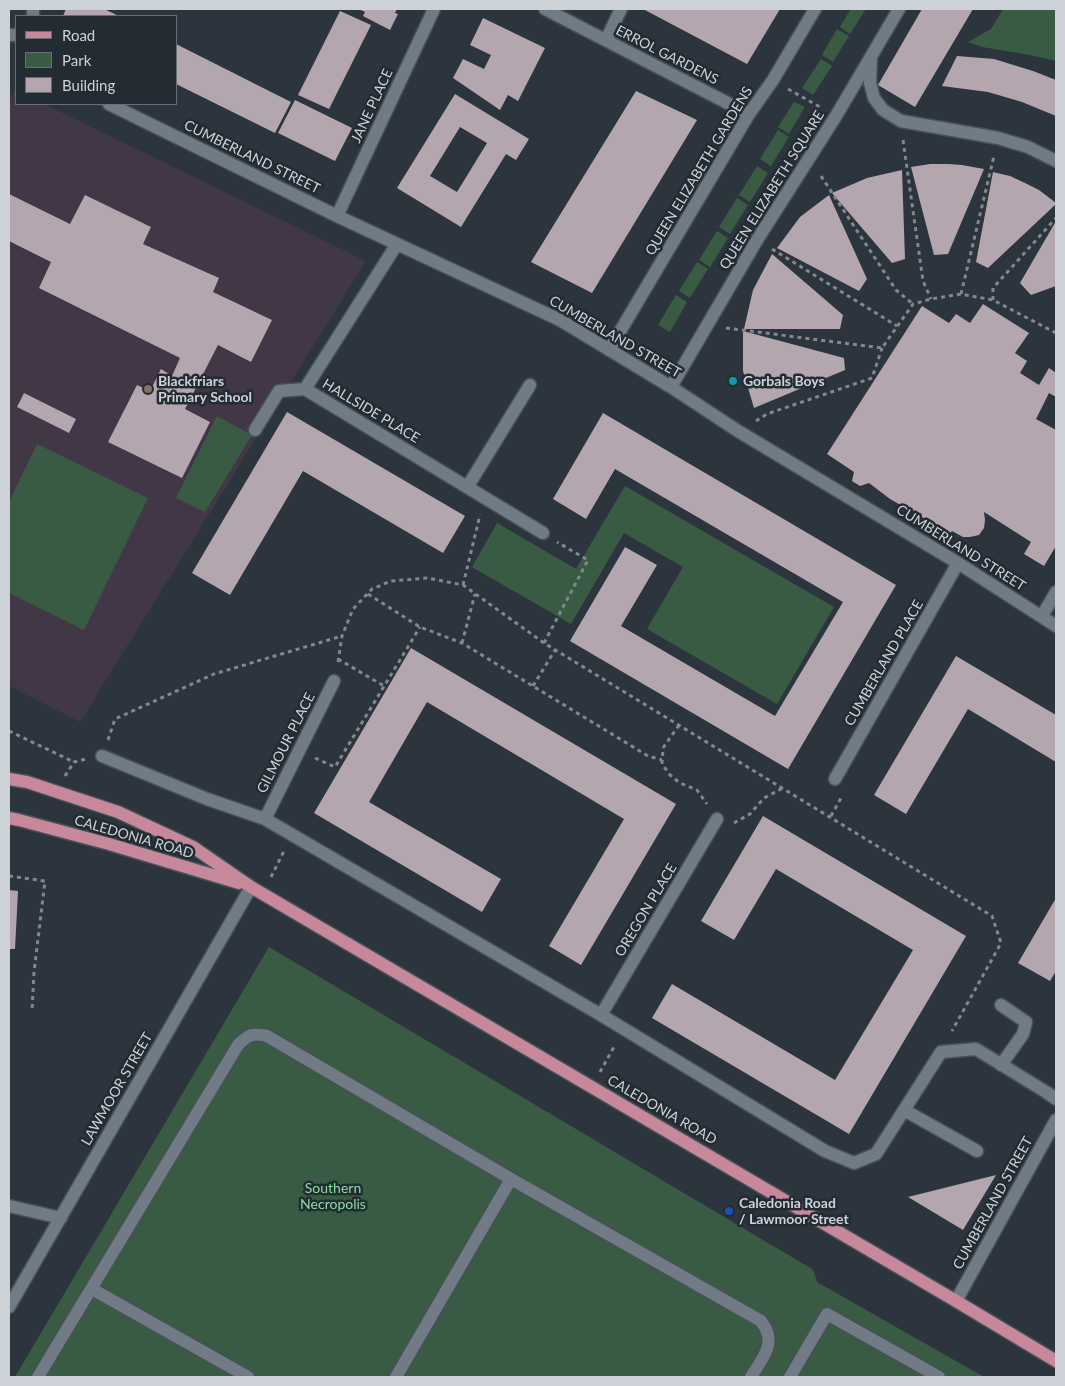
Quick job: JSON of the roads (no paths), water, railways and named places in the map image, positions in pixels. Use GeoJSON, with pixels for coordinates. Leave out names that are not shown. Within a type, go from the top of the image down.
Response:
{"type":"FeatureCollection","features":[{"type":"Feature","properties":{"kind":"main road","name":"CALEDONIA ROAD"},"geometry":{"type":"LineString","coordinates":[[9,779],[27,782],[118,812],[193,847],[251,887],[956,1300],[1056,1361]]}},
{"type":"Feature","properties":{"kind":"main road","name":"CALEDONIA ROAD"},"geometry":{"type":"LineString","coordinates":[[9,818],[109,844],[251,887]]}},
{"type":"Feature","properties":{"kind":"street","name":"JANE PLACE"},"geometry":{"type":"LineString","coordinates":[[337,216],[434,9]]}},
{"type":"Feature","properties":{"kind":"street","name":"ERROL GARDENS"},"geometry":{"type":"LineString","coordinates":[[545,9],[749,114]]}},
{"type":"Feature","properties":{"kind":"street"},"geometry":{"type":"LineString","coordinates":[[606,40],[621,9]]}},
{"type":"Feature","properties":{"kind":"street","name":"QUEEN ELIZABETH GARDENS"},"geometry":{"type":"LineString","coordinates":[[609,350],[749,114],[773,80],[815,9]]}},
{"type":"Feature","properties":{"kind":"street","name":"QUEEN ELIZABETH SQUARE"},"geometry":{"type":"LineString","coordinates":[[671,387],[757,240],[836,116],[899,9]]}},
{"type":"Feature","properties":{"kind":"street"},"geometry":{"type":"LineString","coordinates":[[871,56],[870,82],[874,98],[883,110],[901,121],[998,138],[1028,147],[1056,161]]}},
{"type":"Feature","properties":{"kind":"street","name":"CUMBERLAND STREET"},"geometry":{"type":"LineString","coordinates":[[111,105],[337,216],[560,320],[958,563],[1056,626]]}},
{"type":"Feature","properties":{"kind":"street","name":"HALLSIDE PLACE"},"geometry":{"type":"LineString","coordinates":[[397,244],[304,389],[468,486],[543,533]]}},
{"type":"Feature","properties":{"kind":"street"},"geometry":{"type":"LineString","coordinates":[[468,486],[530,385]]}},
{"type":"Feature","properties":{"kind":"street"},"geometry":{"type":"LineString","coordinates":[[254,430],[279,391],[304,389]]}},
{"type":"Feature","properties":{"kind":"street","name":"CUMBERLAND PLACE"},"geometry":{"type":"LineString","coordinates":[[835,779],[958,563]]}},
{"type":"Feature","properties":{"kind":"street"},"geometry":{"type":"LineString","coordinates":[[1042,616],[1056,592]]}},
{"type":"Feature","properties":{"kind":"street","name":"GILMOUR PLACE"},"geometry":{"type":"LineString","coordinates":[[264,819],[334,681]]}},
{"type":"Feature","properties":{"kind":"street"},"geometry":{"type":"LineString","coordinates":[[102,756],[207,799],[264,819],[624,1029],[825,1151],[854,1163],[876,1154],[941,1052],[976,1049],[1056,1099]]}},
{"type":"Feature","properties":{"kind":"street","name":"OREGON PLACE"},"geometry":{"type":"LineString","coordinates":[[600,1015],[716,820]]}},
{"type":"Feature","properties":{"kind":"street","name":"LAWMOOR STREET"},"geometry":{"type":"LineString","coordinates":[[9,1307],[251,887]]}},
{"type":"Feature","properties":{"kind":"street"},"geometry":{"type":"LineString","coordinates":[[1001,1005],[1026,1022],[1023,1034],[1001,1064]]}},
{"type":"Feature","properties":{"kind":"street"},"geometry":{"type":"LineString","coordinates":[[38,1377],[238,1045],[250,1034],[257,1034],[267,1036],[761,1321],[770,1337],[769,1348],[751,1377]]}},
{"type":"Feature","properties":{"kind":"street"},"geometry":{"type":"LineString","coordinates":[[904,1110],[977,1151]]}},
{"type":"Feature","properties":{"kind":"street","name":"CUMBERLAND STREET"},"geometry":{"type":"LineString","coordinates":[[956,1300],[1056,1120]]}},
{"type":"Feature","properties":{"kind":"street"},"geometry":{"type":"LineString","coordinates":[[396,1377],[512,1179]]}},
{"type":"Feature","properties":{"kind":"street"},"geometry":{"type":"LineString","coordinates":[[9,1206],[61,1218]]}},
{"type":"Feature","properties":{"kind":"street"},"geometry":{"type":"LineString","coordinates":[[92,1288],[248,1377]]}},
{"type":"Feature","properties":{"kind":"street"},"geometry":{"type":"LineString","coordinates":[[790,1377],[827,1314],[939,1377]]}},
{"type":"Feature","properties":{"kind":"place","name":"Gorbals Boys"},"geometry":{"type":"Point","coordinates":[733,381]}},
{"type":"Feature","properties":{"kind":"place","name":"Blackfriars Primary School"},"geometry":{"type":"Point","coordinates":[148,389]}},
{"type":"Feature","properties":{"kind":"place","name":"Caledonia Road / Lawmoor Street"},"geometry":{"type":"Point","coordinates":[729,1211]}},
{"type":"Feature","properties":{"kind":"park label","name":"Southern Necropolis"},"geometry":{"type":"Point","coordinates":[333,1196]}}]}
